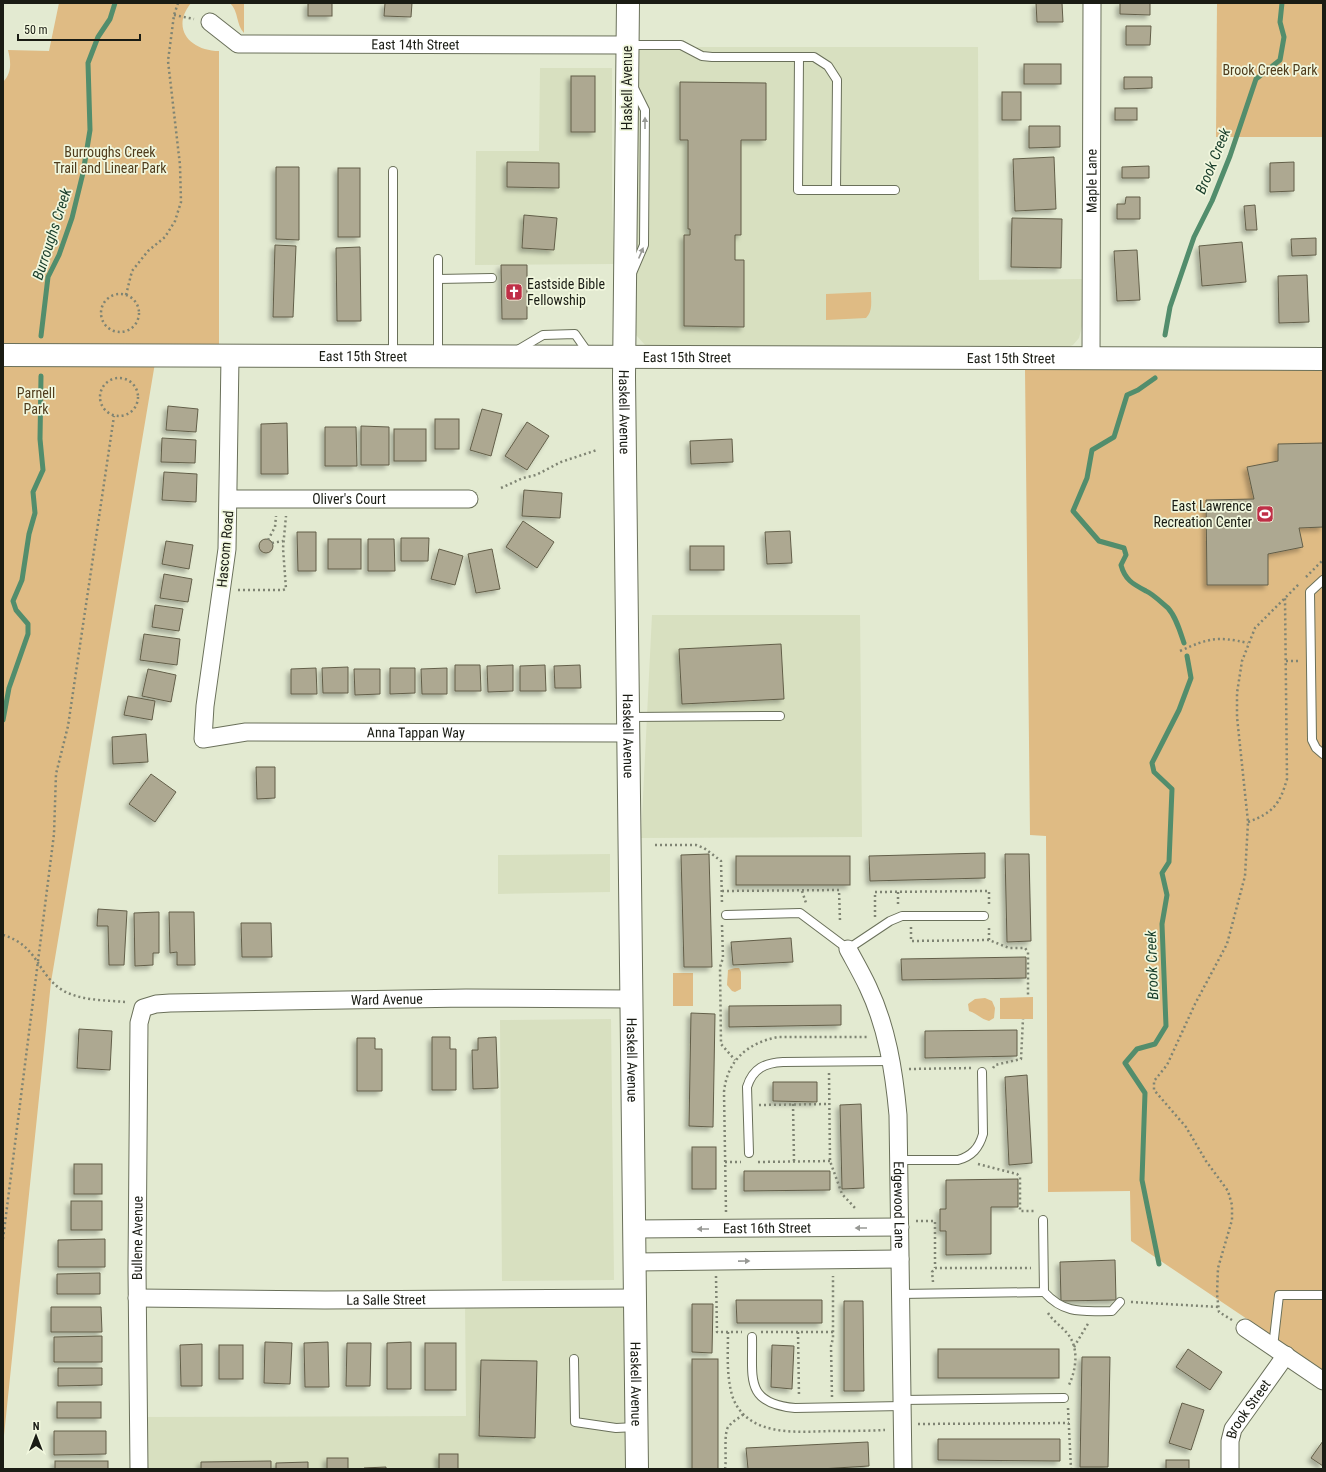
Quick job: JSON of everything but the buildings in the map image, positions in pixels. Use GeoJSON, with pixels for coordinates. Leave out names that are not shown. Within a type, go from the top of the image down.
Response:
{"type":"FeatureCollection","features":[{"type":"Feature","properties":{"kind":"main road","name":"Haskell Avenue"},"geometry":{"type":"LineString","coordinates":[[628,3],[625,358],[637,1469]]}},
{"type":"Feature","properties":{"kind":"main road","name":"East 15th Street"},"geometry":{"type":"LineString","coordinates":[[3,355],[230,357],[1323,359]]}},
{"type":"Feature","properties":{"kind":"street","name":"Maple Lane"},"geometry":{"type":"LineString","coordinates":[[1091,359],[1092,3]]}},
{"type":"Feature","properties":{"kind":"street","name":"East 14th Street"},"geometry":{"type":"LineString","coordinates":[[210,22],[238,44],[628,45]]}},
{"type":"Feature","properties":{"kind":"street","name":"Hascom Road"},"geometry":{"type":"LineString","coordinates":[[202,739],[205,706],[227,549],[229,499],[230,357]]}},
{"type":"Feature","properties":{"kind":"street","name":"Oliver's Court"},"geometry":{"type":"LineString","coordinates":[[229,499],[469,499]]}},
{"type":"Feature","properties":{"kind":"street","name":"Anna Tappan Way"},"geometry":{"type":"LineString","coordinates":[[202,739],[246,732],[629,725]]}},
{"type":"Feature","properties":{"kind":"street","name":"Edgewood Lane"},"geometry":{"type":"LineString","coordinates":[[848,950],[868,988],[878,1015],[891,1061],[898,1115],[899,1160],[907,1224],[900,1259],[902,1469]]}},
{"type":"Feature","properties":{"kind":"street","name":"Ward Avenue"},"geometry":{"type":"LineString","coordinates":[[143,1008],[156,1004],[170,1003],[466,998],[632,999]]}},
{"type":"Feature","properties":{"kind":"street","name":"Bullene Avenue"},"geometry":{"type":"LineString","coordinates":[[139,1469],[137,1298],[139,1023],[143,1008]]}},
{"type":"Feature","properties":{"kind":"street","name":"East 16th Street"},"geometry":{"type":"LineString","coordinates":[[635,1229],[725,1229],[907,1224]]}},
{"type":"Feature","properties":{"kind":"street"},"geometry":{"type":"LineString","coordinates":[[635,1262],[900,1259]]}},
{"type":"Feature","properties":{"kind":"street","name":"La Salle Street"},"geometry":{"type":"LineString","coordinates":[[137,1298],[325,1300],[635,1298]]}},
{"type":"Feature","properties":{"kind":"street"},"geometry":{"type":"LineString","coordinates":[[1245,1328],[1323,1381]]}},
{"type":"Feature","properties":{"kind":"street","name":"Brook Street"},"geometry":{"type":"LineString","coordinates":[[1230,1469],[1230,1441],[1232,1429],[1279,1351]]}},
{"type":"Feature","properties":{"kind":"lane"},"geometry":{"type":"LineString","coordinates":[[628,45],[681,45],[702,56],[712,57],[814,57],[828,66],[836,80],[836,190]]}},
{"type":"Feature","properties":{"kind":"lane"},"geometry":{"type":"LineString","coordinates":[[799,57],[798,190],[895,190]]}},
{"type":"Feature","properties":{"kind":"lane"},"geometry":{"type":"LineString","coordinates":[[393,171],[393,357]]}},
{"type":"Feature","properties":{"kind":"lane"},"geometry":{"type":"LineString","coordinates":[[438,259],[438,357]]}},
{"type":"Feature","properties":{"kind":"lane"},"geometry":{"type":"LineString","coordinates":[[438,279],[492,278]]}},
{"type":"Feature","properties":{"kind":"lane"},"geometry":{"type":"LineString","coordinates":[[1323,580],[1310,592],[1312,740],[1316,748],[1323,754]]}},
{"type":"Feature","properties":{"kind":"lane"},"geometry":{"type":"LineString","coordinates":[[629,725],[780,716]]}},
{"type":"Feature","properties":{"kind":"lane"},"geometry":{"type":"LineString","coordinates":[[724,918],[800,913],[848,950],[890,921],[902,916],[987,916]]}},
{"type":"Feature","properties":{"kind":"lane"},"geometry":{"type":"LineString","coordinates":[[749,1153],[747,1086],[750,1077],[758,1068],[771,1063],[891,1061]]}},
{"type":"Feature","properties":{"kind":"lane"},"geometry":{"type":"LineString","coordinates":[[899,1160],[958,1160],[967,1157],[974,1152],[981,1144],[983,1134],[981,1070]]}},
{"type":"Feature","properties":{"kind":"lane"},"geometry":{"type":"LineString","coordinates":[[1043,1220],[1044,1292],[1053,1302],[1066,1309],[1098,1311],[1112,1311],[1120,1302]]}},
{"type":"Feature","properties":{"kind":"lane"},"geometry":{"type":"LineString","coordinates":[[900,1294],[1044,1292]]}},
{"type":"Feature","properties":{"kind":"lane"},"geometry":{"type":"LineString","coordinates":[[1279,1351],[1278,1296],[1323,1295]]}},
{"type":"Feature","properties":{"kind":"lane"},"geometry":{"type":"LineString","coordinates":[[752,1337],[753,1382],[757,1393],[766,1401],[781,1406],[799,1408],[1067,1398]]}},
{"type":"Feature","properties":{"kind":"lane"},"geometry":{"type":"LineString","coordinates":[[574,1359],[575,1422],[616,1428],[637,1427]]}},
{"type":"Feature","properties":{"kind":"path"},"geometry":{"type":"LineString","coordinates":[[126,295],[132,271],[138,261],[165,237],[175,221],[181,202],[180,165],[168,61],[174,15],[178,3]]}},
{"type":"Feature","properties":{"kind":"path"},"geometry":{"type":"LineString","coordinates":[[174,15],[210,22]]}},
{"type":"Feature","properties":{"kind":"path"},"geometry":{"type":"LineString","coordinates":[[113,295],[126,295],[136,302],[140,314],[139,320],[132,329],[126,332],[116,332],[106,328],[103,322],[101,309],[103,303],[113,295]]}},
{"type":"Feature","properties":{"kind":"path"},"geometry":{"type":"LineString","coordinates":[[114,379],[125,379],[136,389],[138,402],[126,415],[114,416],[104,409],[101,404],[101,392],[108,382],[114,379]]}},
{"type":"Feature","properties":{"kind":"path"},"geometry":{"type":"LineString","coordinates":[[3,1239],[54,834],[56,774],[68,726],[114,416]]}},
{"type":"Feature","properties":{"kind":"path"},"geometry":{"type":"LineString","coordinates":[[501,488],[523,478],[536,475],[561,462],[597,450]]}},
{"type":"Feature","properties":{"kind":"path"},"geometry":{"type":"LineString","coordinates":[[268,540],[275,527],[276,515]]}},
{"type":"Feature","properties":{"kind":"path"},"geometry":{"type":"LineString","coordinates":[[238,590],[286,589],[283,541],[286,515]]}},
{"type":"Feature","properties":{"kind":"path"},"geometry":{"type":"LineString","coordinates":[[272,543],[283,541]]}},
{"type":"Feature","properties":{"kind":"path"},"geometry":{"type":"LineString","coordinates":[[1245,1328],[1219,1312],[1217,1294],[1218,1268],[1232,1220],[1232,1205],[1228,1191],[1206,1161],[1186,1127],[1154,1090],[1154,1081],[1167,1064],[1196,1004],[1228,944],[1245,876],[1248,822],[1237,717],[1239,680],[1242,661],[1255,628],[1323,560]]}},
{"type":"Feature","properties":{"kind":"path"},"geometry":{"type":"LineString","coordinates":[[1248,822],[1268,813],[1277,805],[1287,779],[1285,598]]}},
{"type":"Feature","properties":{"kind":"path"},"geometry":{"type":"LineString","coordinates":[[1180,651],[1206,640],[1219,638],[1248,643]]}},
{"type":"Feature","properties":{"kind":"path"},"geometry":{"type":"LineString","coordinates":[[655,845],[696,845],[704,848],[721,861],[722,906]]}},
{"type":"Feature","properties":{"kind":"path"},"geometry":{"type":"LineString","coordinates":[[722,891],[840,890],[840,921]]}},
{"type":"Feature","properties":{"kind":"path"},"geometry":{"type":"LineString","coordinates":[[875,920],[875,892],[989,891],[987,916],[989,940]]}},
{"type":"Feature","properties":{"kind":"path"},"geometry":{"type":"LineString","coordinates":[[911,916],[911,940],[989,940],[1009,948],[1025,948],[1028,952],[1028,997]]}},
{"type":"Feature","properties":{"kind":"path"},"geometry":{"type":"LineString","coordinates":[[724,918],[723,958],[720,967],[721,1044],[735,1060]]}},
{"type":"Feature","properties":{"kind":"path"},"geometry":{"type":"LineString","coordinates":[[3,934],[20,941],[28,948],[55,984],[71,994],[86,998],[125,1002]]}},
{"type":"Feature","properties":{"kind":"path"},"geometry":{"type":"LineString","coordinates":[[725,1229],[725,1087],[730,1069],[735,1060],[752,1046],[778,1037],[867,1037]]}},
{"type":"Feature","properties":{"kind":"path"},"geometry":{"type":"LineString","coordinates":[[828,1061],[830,1161],[842,1194],[856,1209]]}},
{"type":"Feature","properties":{"kind":"path"},"geometry":{"type":"LineString","coordinates":[[909,1069],[981,1070],[992,1068]]}},
{"type":"Feature","properties":{"kind":"path"},"geometry":{"type":"LineString","coordinates":[[793,1104],[794,1161]]}},
{"type":"Feature","properties":{"kind":"path"},"geometry":{"type":"LineString","coordinates":[[748,1105],[829,1104]]}},
{"type":"Feature","properties":{"kind":"path"},"geometry":{"type":"LineString","coordinates":[[756,1162],[830,1161]]}},
{"type":"Feature","properties":{"kind":"path"},"geometry":{"type":"LineString","coordinates":[[725,1162],[748,1162]]}},
{"type":"Feature","properties":{"kind":"path"},"geometry":{"type":"LineString","coordinates":[[975,1164],[1017,1174],[1020,1177],[1020,1211],[1036,1211],[1036,1215],[1043,1215],[1043,1220]]}},
{"type":"Feature","properties":{"kind":"path"},"geometry":{"type":"LineString","coordinates":[[907,1224],[935,1221],[935,1268],[932,1272],[933,1293]]}},
{"type":"Feature","properties":{"kind":"path"},"geometry":{"type":"LineString","coordinates":[[832,1407],[831,1346],[833,1332],[833,1260]]}},
{"type":"Feature","properties":{"kind":"path"},"geometry":{"type":"LineString","coordinates":[[719,1262],[716,1273],[717,1332],[744,1332]]}},
{"type":"Feature","properties":{"kind":"path"},"geometry":{"type":"LineString","coordinates":[[935,1268],[1044,1268]]}},
{"type":"Feature","properties":{"kind":"path"},"geometry":{"type":"LineString","coordinates":[[1044,1292],[1048,1312],[1052,1319],[1068,1334],[1074,1348],[1075,1370],[1068,1388],[1067,1398],[1071,1469]]}},
{"type":"Feature","properties":{"kind":"path"},"geometry":{"type":"LineString","coordinates":[[1120,1302],[1143,1301],[1219,1307]]}},
{"type":"Feature","properties":{"kind":"path"},"geometry":{"type":"LineString","coordinates":[[1074,1348],[1083,1330],[1098,1311]]}},
{"type":"Feature","properties":{"kind":"path"},"geometry":{"type":"LineString","coordinates":[[759,1332],[833,1332]]}},
{"type":"Feature","properties":{"kind":"path"},"geometry":{"type":"LineString","coordinates":[[798,1332],[799,1408]]}},
{"type":"Feature","properties":{"kind":"path"},"geometry":{"type":"LineString","coordinates":[[724,1469],[727,1459],[726,1431],[728,1426],[744,1414]]}},
{"type":"Feature","properties":{"kind":"path"},"geometry":{"type":"LineString","coordinates":[[918,1424],[1068,1423]]}},
{"type":"Feature","properties":{"kind":"shaded area"},"geometry":{"type":"Polygon","coordinates":[[[638,47],[978,47],[979,280],[1082,279],[1082,326],[1079,338],[1073,345],[1066,348],[651,347],[645,345],[636,335],[635,330],[638,47]]]}},
{"type":"Feature","properties":{"kind":"shaded area"},"geometry":{"type":"Polygon","coordinates":[[[540,68],[612,68],[612,200],[614,264],[475,265],[476,151],[539,151],[540,68]]]}},
{"type":"Feature","properties":{"kind":"shaded area"},"geometry":{"type":"Polygon","coordinates":[[[652,615],[860,615],[862,837],[641,838],[652,615]]]}},
{"type":"Feature","properties":{"kind":"shaded area"},"geometry":{"type":"Polygon","coordinates":[[[610,854],[610,892],[498,894],[498,855],[610,854]]]}},
{"type":"Feature","properties":{"kind":"shaded area"},"geometry":{"type":"Polygon","coordinates":[[[611,1019],[614,1280],[502,1281],[500,1020],[611,1019]]]}},
{"type":"Feature","properties":{"kind":"shaded area"},"geometry":{"type":"Polygon","coordinates":[[[635,1298],[637,1469],[139,1469],[137,1417],[466,1416],[465,1300],[635,1298]]]}},
{"type":"Feature","properties":{"kind":"green space","name":"Burroughs Creek Trail and Linear Park"},"geometry":{"type":"Polygon","coordinates":[[[59,3],[191,3],[185,13],[183,21],[183,30],[187,37],[192,43],[200,47],[219,51],[219,345],[158,345],[51,982],[3,1445],[3,366],[75,367],[78,345],[3,344],[3,82],[8,75],[10,67],[8,50],[49,51],[59,3]]]}},
{"type":"Feature","properties":{"kind":"green space"},"geometry":{"type":"Polygon","coordinates":[[[230,3],[244,3],[244,33],[241,30],[235,10],[230,3]]]}},
{"type":"Feature","properties":{"kind":"green space","name":"Brook Creek Park"},"geometry":{"type":"Polygon","coordinates":[[[1217,3],[1323,3],[1323,137],[1216,137],[1217,3]]]}},
{"type":"Feature","properties":{"kind":"green space"},"geometry":{"type":"Polygon","coordinates":[[[871,292],[871,309],[866,318],[826,320],[826,294],[871,292]]]}},
{"type":"Feature","properties":{"kind":"green space"},"geometry":{"type":"Polygon","coordinates":[[[1025,370],[1323,370],[1323,1370],[1131,1241],[1130,1191],[1048,1192],[1046,836],[1030,835],[1025,370]]]}},
{"type":"Feature","properties":{"kind":"green space"},"geometry":{"type":"Polygon","coordinates":[[[739,968],[741,972],[741,989],[735,992],[732,991],[727,985],[728,970],[739,968]]]}},
{"type":"Feature","properties":{"kind":"green space"},"geometry":{"type":"Polygon","coordinates":[[[673,973],[693,973],[693,1006],[673,1006],[673,973]]]}},
{"type":"Feature","properties":{"kind":"green space"},"geometry":{"type":"Polygon","coordinates":[[[1033,997],[1033,1019],[1000,1019],[1000,998],[1033,997]]]}},
{"type":"Feature","properties":{"kind":"green space"},"geometry":{"type":"Polygon","coordinates":[[[985,998],[992,1001],[995,1008],[994,1018],[989,1021],[969,1011],[968,1004],[975,999],[985,998]]]}},
{"type":"Feature","properties":{"kind":"waterway","name":"Burroughs Creek"},"geometry":{"type":"LineString","coordinates":[[41,336],[48,277],[59,255],[72,218],[83,173],[90,130],[88,63],[98,37],[110,19],[115,3]]}},
{"type":"Feature","properties":{"kind":"waterway","name":"Brook Creek"},"geometry":{"type":"LineString","coordinates":[[1165,335],[1170,307],[1194,237],[1212,201],[1230,156],[1256,79],[1280,60],[1284,37],[1280,22],[1282,3]]}},
{"type":"Feature","properties":{"kind":"waterway","name":"Burroughs Creek"},"geometry":{"type":"LineString","coordinates":[[3,720],[9,688],[28,634],[28,624],[16,610],[13,601],[22,580],[29,534],[35,513],[33,492],[43,470],[40,439],[41,376]]}},
{"type":"Feature","properties":{"kind":"waterway","name":"Brook Creek"},"geometry":{"type":"LineString","coordinates":[[1155,378],[1138,390],[1127,395],[1114,437],[1092,450],[1087,478],[1073,511],[1099,541],[1124,548],[1126,555],[1121,565],[1127,578],[1133,584],[1152,594],[1168,608],[1176,620],[1184,643]]}},
{"type":"Feature","properties":{"kind":"waterway","name":"Brook Creek"},"geometry":{"type":"LineString","coordinates":[[1159,1264],[1142,1180],[1145,1093],[1125,1063],[1137,1049],[1155,1044],[1166,1026],[1162,924],[1167,895],[1162,873],[1169,862],[1172,789],[1154,772],[1152,763],[1179,710],[1191,678],[1187,656]]}},
{"type":"Feature","properties":{"kind":"place","name":"Eastside Bible Fellowship"},"geometry":{"type":"Point","coordinates":[514,292]}},
{"type":"Feature","properties":{"kind":"place","name":"East Lawrence Recreation Center"},"geometry":{"type":"Point","coordinates":[1265,514]}},
{"type":"Feature","properties":{"kind":"park label","name":"Parnell Park"},"geometry":{"type":"Point","coordinates":[36,402]}}]}
